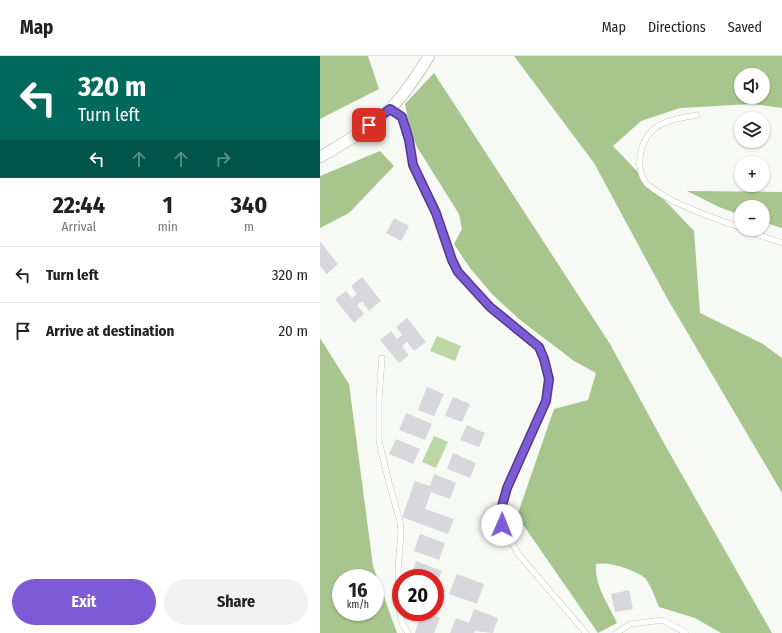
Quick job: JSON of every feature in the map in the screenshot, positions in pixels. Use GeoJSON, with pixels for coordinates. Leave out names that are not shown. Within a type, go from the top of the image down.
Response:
{"type":"FeatureCollection","features":[{"type":"Feature","properties":{"kind":"street"},"geometry":{"type":"LineString","coordinates":[[320,157],[347,142],[390,109],[406,91],[429,56]]}},
{"type":"Feature","properties":{"kind":"lane"},"geometry":{"type":"LineString","coordinates":[[390,109],[402,117],[409,140],[413,165],[436,213],[452,260],[458,272],[490,307],[539,347],[544,359],[549,379],[546,401],[507,488],[500,513],[502,525],[519,555],[586,633]]}},
{"type":"Feature","properties":{"kind":"lane"},"geometry":{"type":"LineString","coordinates":[[697,115],[672,119],[652,129],[642,144],[639,167],[646,183],[662,194],[704,214],[734,226]]}},
{"type":"Feature","properties":{"kind":"lane"},"geometry":{"type":"LineString","coordinates":[[762,236],[782,243]]}},
{"type":"Feature","properties":{"kind":"lane"},"geometry":{"type":"LineString","coordinates":[[382,358],[379,399],[379,441],[402,533],[398,569],[399,610],[403,625],[408,633]]}},
{"type":"Feature","properties":{"kind":"lane"},"geometry":{"type":"LineString","coordinates":[[616,633],[631,624],[663,620],[686,633]]}},
{"type":"Feature","properties":{"kind":"green space"},"geometry":{"type":"Polygon","coordinates":[[[320,56],[368,56],[379,89],[320,119],[320,56]]]}},
{"type":"Feature","properties":{"kind":"green space"},"geometry":{"type":"Polygon","coordinates":[[[514,56],[782,56],[782,108],[752,104],[680,108],[641,121],[613,146],[694,231],[700,313],[763,344],[782,358],[782,493],[667,298],[594,163],[514,56]]]}},
{"type":"Feature","properties":{"kind":"green space"},"geometry":{"type":"Polygon","coordinates":[[[434,73],[610,344],[665,445],[772,633],[721,633],[695,618],[659,607],[649,584],[641,575],[622,567],[601,563],[596,564],[599,587],[617,623],[598,633],[517,516],[554,409],[588,400],[596,373],[574,361],[519,319],[492,294],[470,268],[454,244],[462,229],[459,214],[417,147],[410,128],[405,104],[434,73]]]}},
{"type":"Feature","properties":{"kind":"green space"},"geometry":{"type":"Polygon","coordinates":[[[380,151],[394,166],[349,213],[320,228],[320,176],[380,151]]]}},
{"type":"Feature","properties":{"kind":"green space"},"geometry":{"type":"Polygon","coordinates":[[[687,191],[782,192],[782,228],[770,224],[770,200],[734,200],[734,212],[719,207],[687,191]]]}},
{"type":"Feature","properties":{"kind":"green space"},"geometry":{"type":"Polygon","coordinates":[[[437,336],[461,346],[455,361],[430,351],[437,336]]]}},
{"type":"Feature","properties":{"kind":"green space"},"geometry":{"type":"Polygon","coordinates":[[[320,338],[349,384],[374,569],[332,569],[332,621],[384,621],[384,597],[397,633],[320,633],[320,338]]]}},
{"type":"Feature","properties":{"kind":"green space"},"geometry":{"type":"Polygon","coordinates":[[[434,436],[448,442],[436,468],[422,462],[434,436]]]}},
{"type":"Feature","properties":{"kind":"building"},"geometry":{"type":"Polygon","coordinates":[[[394,218],[409,226],[401,241],[386,233],[394,218]]]}},
{"type":"Feature","properties":{"kind":"building"},"geometry":{"type":"Polygon","coordinates":[[[320,241],[338,264],[327,274],[320,266],[320,241]]]}},
{"type":"Feature","properties":{"kind":"building"},"geometry":{"type":"Polygon","coordinates":[[[362,277],[381,301],[369,311],[362,301],[357,305],[364,314],[354,323],[335,299],[346,291],[352,298],[357,294],[351,286],[362,277]]]}},
{"type":"Feature","properties":{"kind":"building"},"geometry":{"type":"Polygon","coordinates":[[[407,318],[426,342],[414,351],[407,342],[402,346],[409,355],[399,363],[380,340],[391,331],[397,339],[402,335],[396,327],[407,318]]]}},
{"type":"Feature","properties":{"kind":"building"},"geometry":{"type":"Polygon","coordinates":[[[427,387],[444,394],[434,416],[418,410],[427,387]]]}},
{"type":"Feature","properties":{"kind":"building"},"geometry":{"type":"Polygon","coordinates":[[[453,397],[470,404],[462,422],[445,416],[453,397]]]}},
{"type":"Feature","properties":{"kind":"building"},"geometry":{"type":"Polygon","coordinates":[[[406,413],[432,424],[425,440],[399,430],[406,413]]]}},
{"type":"Feature","properties":{"kind":"building"},"geometry":{"type":"Polygon","coordinates":[[[467,425],[485,433],[479,447],[460,440],[467,425]]]}},
{"type":"Feature","properties":{"kind":"building"},"geometry":{"type":"Polygon","coordinates":[[[396,439],[420,449],[413,464],[389,454],[396,439]]]}},
{"type":"Feature","properties":{"kind":"building"},"geometry":{"type":"Polygon","coordinates":[[[453,453],[476,463],[470,478],[447,469],[453,453]]]}},
{"type":"Feature","properties":{"kind":"building"},"geometry":{"type":"Polygon","coordinates":[[[434,474],[456,483],[450,499],[431,492],[425,509],[454,519],[448,534],[402,517],[415,481],[430,486],[434,474]]]}},
{"type":"Feature","properties":{"kind":"building"},"geometry":{"type":"Polygon","coordinates":[[[420,534],[445,543],[439,560],[414,551],[420,534]]]}},
{"type":"Feature","properties":{"kind":"building"},"geometry":{"type":"Polygon","coordinates":[[[416,561],[437,569],[413,569],[416,561]]]}},
{"type":"Feature","properties":{"kind":"building"},"geometry":{"type":"Polygon","coordinates":[[[457,574],[484,584],[477,604],[449,594],[457,574]]]}},
{"type":"Feature","properties":{"kind":"building"},"geometry":{"type":"Polygon","coordinates":[[[629,590],[633,609],[615,612],[611,594],[629,590]]]}},
{"type":"Feature","properties":{"kind":"building"},"geometry":{"type":"Polygon","coordinates":[[[474,609],[498,618],[493,633],[475,631],[474,633],[450,633],[456,618],[469,623],[474,609]]]}},
{"type":"Feature","properties":{"kind":"building"},"geometry":{"type":"Polygon","coordinates":[[[419,621],[439,621],[434,633],[415,633],[419,621]]]}},
{"type":"Feature","properties":{"kind":"route"},"geometry":{"type":"LineString","coordinates":[[369,125],[390,109],[402,117],[409,140],[413,165],[436,213],[452,260],[458,272],[490,307],[539,347],[544,359],[549,379],[546,401],[507,488],[500,513],[502,525]]}}]}
